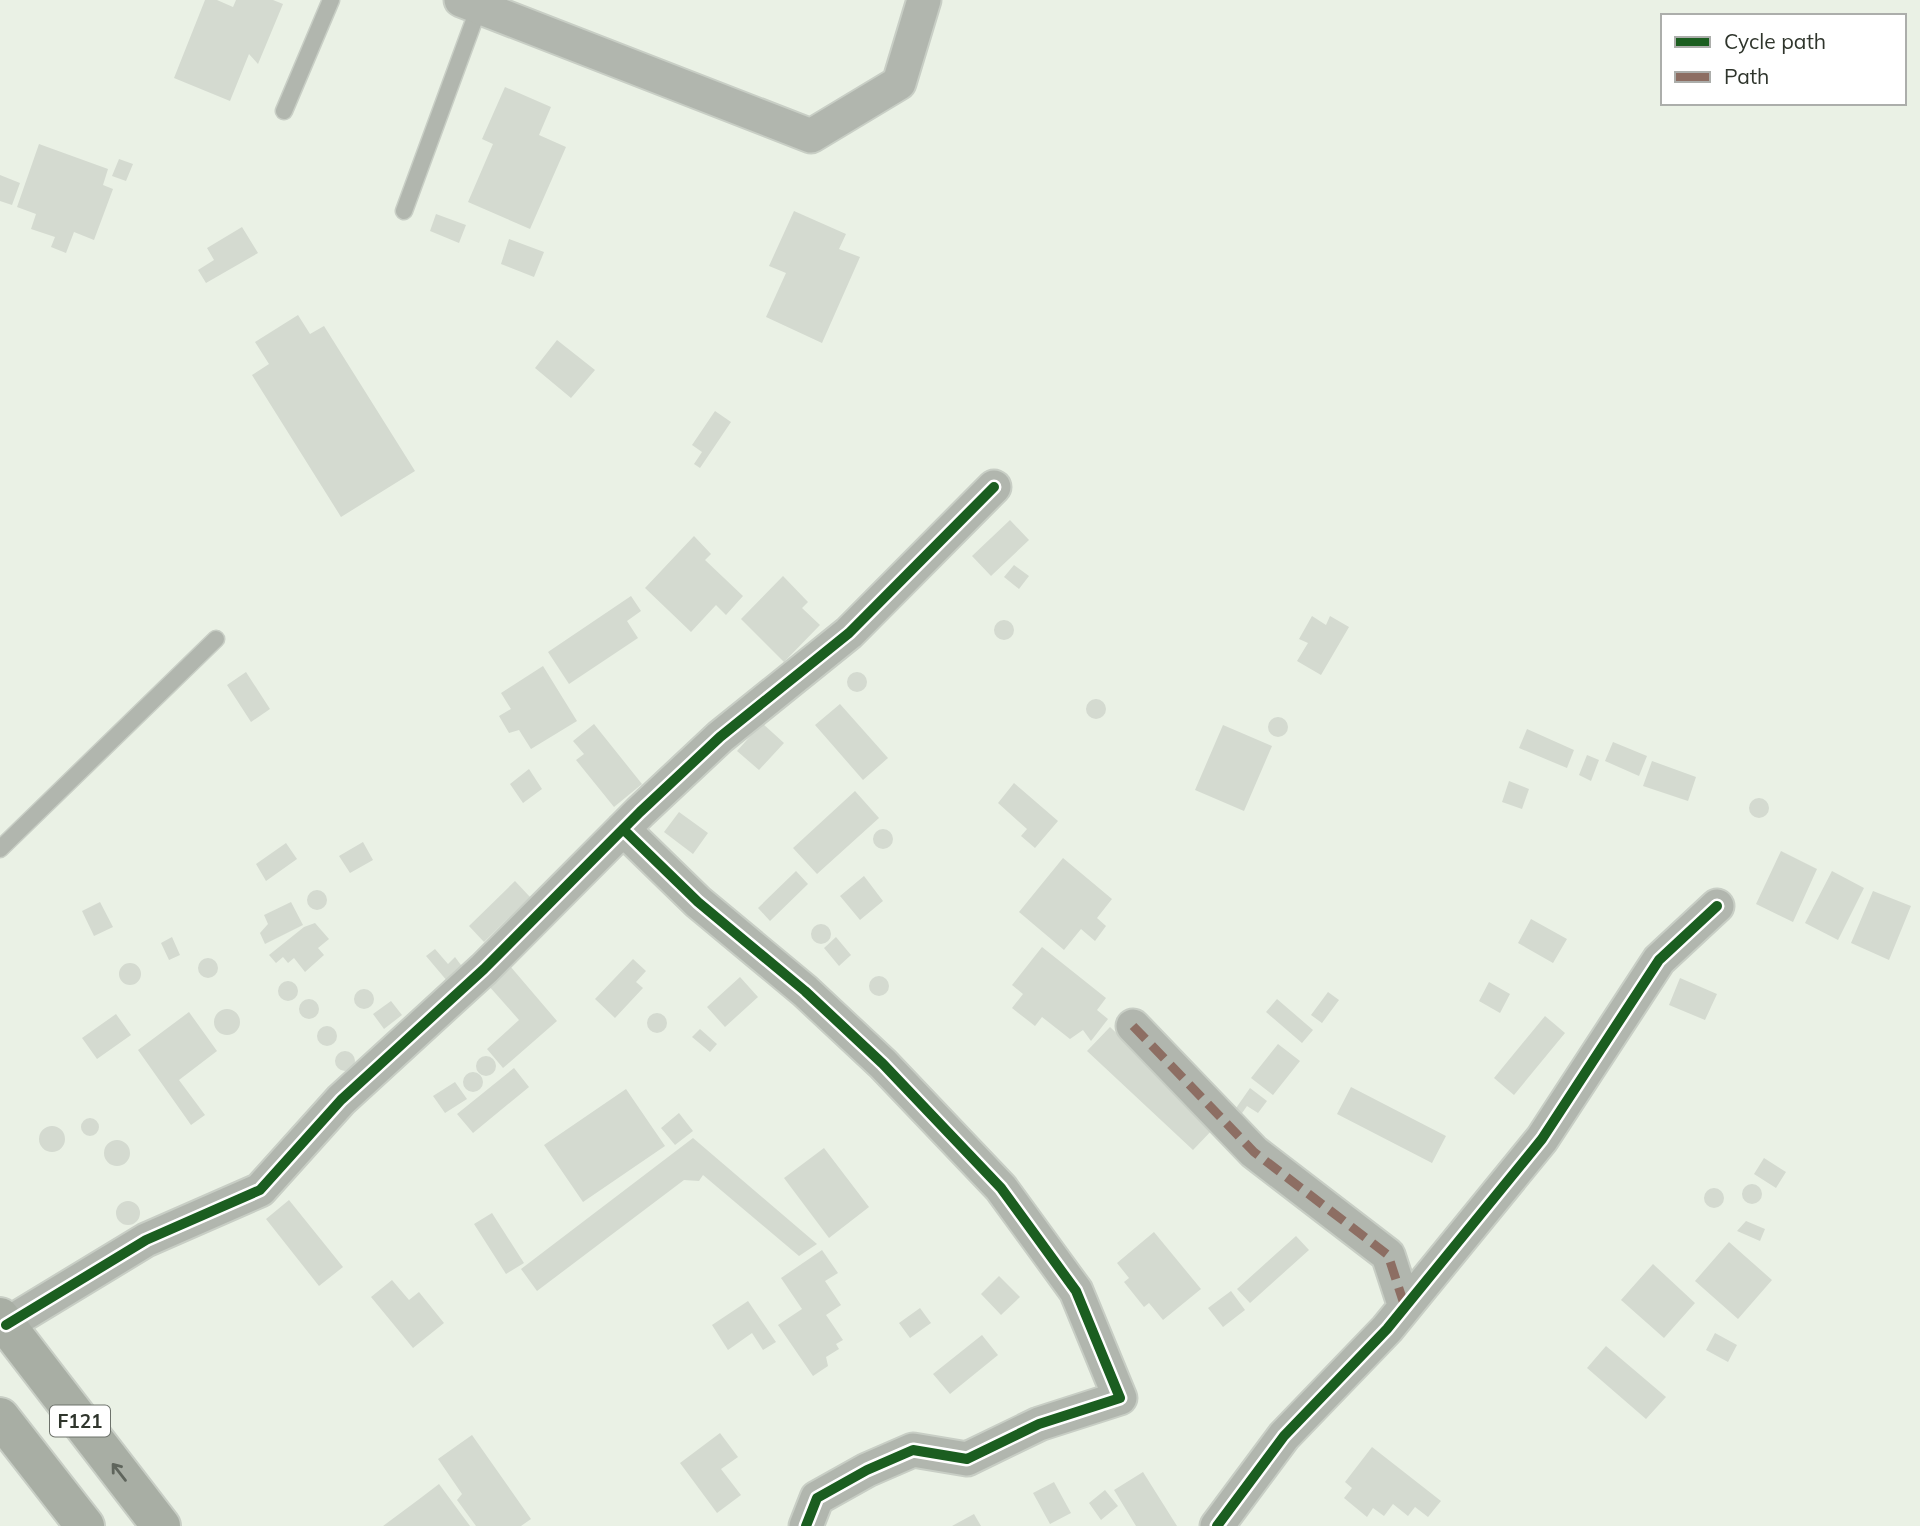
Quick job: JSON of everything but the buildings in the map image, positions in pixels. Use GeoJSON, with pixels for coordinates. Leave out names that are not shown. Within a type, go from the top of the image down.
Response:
{"type":"FeatureCollection","features":[{"type":"Feature","properties":{"kind":"main road","name":"F121"},"geometry":{"type":"LineString","coordinates":[[3,1321],[161,1526]]}},
{"type":"Feature","properties":{"kind":"main road","name":"F121"},"geometry":{"type":"LineString","coordinates":[[0,1417],[85,1526]]}},
{"type":"Feature","properties":{"kind":"street"},"geometry":{"type":"LineString","coordinates":[[470,4],[811,136],[899,83],[925,0]]}},
{"type":"Feature","properties":{"kind":"street"},"geometry":{"type":"LineString","coordinates":[[3,1321],[146,1240],[260,1190],[341,1100],[484,970],[623,829],[720,737],[849,633],[994,487]]}},
{"type":"Feature","properties":{"kind":"street"},"geometry":{"type":"LineString","coordinates":[[623,829],[698,902],[805,991],[883,1064],[1001,1188],[1076,1291],[1120,1398],[1039,1424],[967,1459],[912,1450],[867,1470],[817,1498],[806,1526]]}},
{"type":"Feature","properties":{"kind":"street"},"geometry":{"type":"LineString","coordinates":[[1217,1526],[1284,1436],[1387,1329],[1542,1139],[1659,960],[1717,906]]}},
{"type":"Feature","properties":{"kind":"street"},"geometry":{"type":"LineString","coordinates":[[1133,1026],[1254,1152],[1388,1255],[1405,1307]]}},
{"type":"Feature","properties":{"kind":"lane"},"geometry":{"type":"LineString","coordinates":[[284,111],[331,0]]}},
{"type":"Feature","properties":{"kind":"lane"},"geometry":{"type":"LineString","coordinates":[[404,211],[470,4]]}},
{"type":"Feature","properties":{"kind":"lane"},"geometry":{"type":"LineString","coordinates":[[0,849],[216,639]]}},
{"type":"Feature","properties":{"kind":"marked path"},"geometry":{"type":"LineString","coordinates":[[1133,1026],[1254,1152],[1388,1255],[1405,1307]]}},
{"type":"Feature","properties":{"kind":"cycle path"},"geometry":{"type":"LineString","coordinates":[[6,1325],[146,1240],[260,1190],[341,1100],[484,969],[640,812],[720,737],[849,633],[994,487]]}},
{"type":"Feature","properties":{"kind":"cycle path"},"geometry":{"type":"LineString","coordinates":[[623,829],[698,902],[805,991],[883,1064],[1001,1188],[1076,1291],[1120,1398],[1039,1424],[967,1459],[913,1450],[867,1470],[817,1498],[806,1526]]}},
{"type":"Feature","properties":{"kind":"cycle path"},"geometry":{"type":"LineString","coordinates":[[1217,1526],[1284,1436],[1387,1329],[1542,1139],[1659,960],[1717,906]]}}]}
